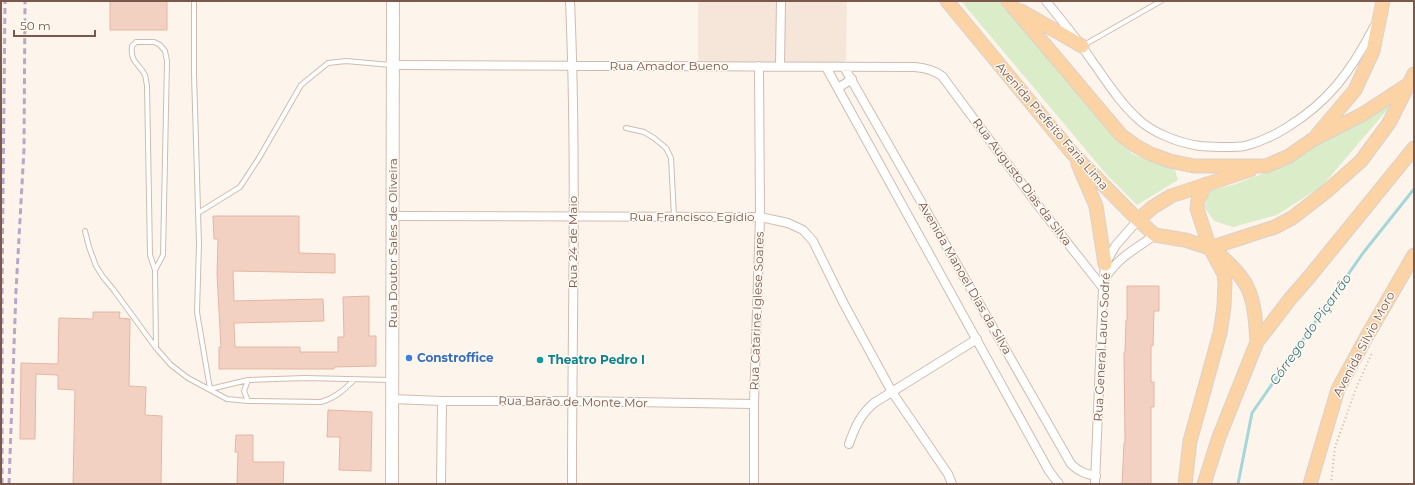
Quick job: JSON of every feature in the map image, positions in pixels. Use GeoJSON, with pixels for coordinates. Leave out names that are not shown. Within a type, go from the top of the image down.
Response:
{"type":"FeatureCollection","features":[{"type":"Feature","properties":{"kind":"main road","name":"Rua Doutor Sales de Oliveira"},"geometry":{"type":"LineString","coordinates":[[392,484],[393,1]]}},
{"type":"Feature","properties":{"kind":"main road","name":"Avenida Prefeito Faria Lima"},"geometry":{"type":"LineString","coordinates":[[947,1],[1073,154],[1154,235]]}},
{"type":"Feature","properties":{"kind":"main road"},"geometry":{"type":"LineString","coordinates":[[1011,4],[1082,46]]}},
{"type":"Feature","properties":{"kind":"main road"},"geometry":{"type":"LineString","coordinates":[[1011,4],[1121,135],[1136,146],[1170,161],[1194,166],[1266,166]]}},
{"type":"Feature","properties":{"kind":"main road"},"geometry":{"type":"LineString","coordinates":[[1312,140],[1355,90],[1373,51],[1382,5]]}},
{"type":"Feature","properties":{"kind":"main road"},"geometry":{"type":"LineString","coordinates":[[1138,220],[1153,207],[1171,196],[1266,166],[1289,156],[1312,140],[1363,114],[1413,79]]}},
{"type":"Feature","properties":{"kind":"main road"},"geometry":{"type":"LineString","coordinates":[[1210,248],[1275,227],[1292,218],[1328,191],[1361,161],[1389,123],[1413,79]]}},
{"type":"Feature","properties":{"kind":"main road"},"geometry":{"type":"LineString","coordinates":[[1204,484],[1219,437],[1257,342],[1290,299],[1414,148]]}},
{"type":"Feature","properties":{"kind":"main road"},"geometry":{"type":"LineString","coordinates":[[1073,154],[1096,206],[1105,264]]}},
{"type":"Feature","properties":{"kind":"main road"},"geometry":{"type":"LineString","coordinates":[[1185,484],[1190,441],[1220,333],[1224,307],[1224,274],[1210,248],[1197,209],[1198,200],[1206,184]]}},
{"type":"Feature","properties":{"kind":"main road"},"geometry":{"type":"LineString","coordinates":[[1154,235],[1185,240],[1210,248],[1233,267],[1241,276],[1248,289],[1255,309],[1257,342]]}},
{"type":"Feature","properties":{"kind":"main road","name":"Avenida Silvio Moro"},"geometry":{"type":"LineString","coordinates":[[1310,484],[1338,389],[1414,255]]}},
{"type":"Feature","properties":{"kind":"street","name":"Rua 24 de Maio"},"geometry":{"type":"LineString","coordinates":[[570,1],[573,66],[574,216],[572,484]]}},
{"type":"Feature","properties":{"kind":"street"},"geometry":{"type":"LineString","coordinates":[[780,66],[781,1]]}},
{"type":"Feature","properties":{"kind":"street"},"geometry":{"type":"LineString","coordinates":[[1046,1],[1082,46],[1124,105],[1138,119],[1154,130],[1178,140],[1193,145],[1211,147],[1243,146],[1261,141],[1275,135],[1303,118],[1323,101],[1350,67],[1363,48],[1382,5]]}},
{"type":"Feature","properties":{"kind":"street","name":"Rua Amador Bueno"},"geometry":{"type":"LineString","coordinates":[[394,66],[915,67],[931,70],[942,76]]}},
{"type":"Feature","properties":{"kind":"street","name":"Rua Catarine Iglese Soares"},"geometry":{"type":"LineString","coordinates":[[754,484],[754,404],[760,217],[759,66]]}},
{"type":"Feature","properties":{"kind":"street","name":"Avenida Manoel Dias da Silva"},"geometry":{"type":"LineString","coordinates":[[826,68],[1049,471],[1059,484]]}},
{"type":"Feature","properties":{"kind":"street","name":"Avenida Manoel Dias da Silva"},"geometry":{"type":"LineString","coordinates":[[844,68],[852,79],[1071,464],[1077,470],[1096,480]]}},
{"type":"Feature","properties":{"kind":"street","name":"Rua Augusto Dias da Silva"},"geometry":{"type":"LineString","coordinates":[[942,76],[1040,208],[1103,288]]}},
{"type":"Feature","properties":{"kind":"street"},"geometry":{"type":"LineString","coordinates":[[838,88],[852,79]]}},
{"type":"Feature","properties":{"kind":"street","name":"Rua Francisco Egídio"},"geometry":{"type":"LineString","coordinates":[[392,216],[760,217],[788,223],[803,230],[813,240],[844,304],[892,392],[948,474],[952,484]]}},
{"type":"Feature","properties":{"kind":"street","name":"Rua General Lauro Sodré"},"geometry":{"type":"LineString","coordinates":[[1096,480],[1105,264],[1116,245],[1138,220]]}},
{"type":"Feature","properties":{"kind":"street"},"geometry":{"type":"LineString","coordinates":[[1104,279],[1120,260],[1131,250],[1154,235]]}},
{"type":"Feature","properties":{"kind":"street"},"geometry":{"type":"LineString","coordinates":[[849,444],[854,428],[865,412],[874,403],[977,339]]}},
{"type":"Feature","properties":{"kind":"street","name":"Rua Barão de Monte Mor"},"geometry":{"type":"LineString","coordinates":[[392,399],[754,404]]}},
{"type":"Feature","properties":{"kind":"street"},"geometry":{"type":"LineString","coordinates":[[441,484],[442,400]]}},
{"type":"Feature","properties":{"kind":"lane"},"geometry":{"type":"LineString","coordinates":[[194,1],[194,82],[199,244],[197,312],[210,389]]}},
{"type":"Feature","properties":{"kind":"lane"},"geometry":{"type":"LineString","coordinates":[[1082,46],[1161,1]]}},
{"type":"Feature","properties":{"kind":"lane"},"geometry":{"type":"LineString","coordinates":[[155,270],[162,255],[167,61],[165,51],[160,45],[154,42],[136,42],[132,46],[131,53],[133,61],[145,75],[147,85],[150,256],[155,270],[156,348]]}},
{"type":"Feature","properties":{"kind":"lane"},"geometry":{"type":"LineString","coordinates":[[198,213],[240,187],[259,158],[301,85],[328,63],[346,61],[394,66]]}},
{"type":"Feature","properties":{"kind":"lane"},"geometry":{"type":"LineString","coordinates":[[626,128],[644,132],[666,148],[671,158],[674,216]]}},
{"type":"Feature","properties":{"kind":"lane"},"geometry":{"type":"LineString","coordinates":[[85,231],[96,266],[103,277],[156,348],[171,365],[188,378],[227,399],[248,401],[321,402],[330,400],[339,394],[354,380]]}},
{"type":"Feature","properties":{"kind":"lane"},"geometry":{"type":"LineString","coordinates":[[210,389],[248,380],[305,378],[393,380]]}},
{"type":"Feature","properties":{"kind":"lane"},"geometry":{"type":"LineString","coordinates":[[248,380],[244,391],[248,401]]}},
{"type":"Feature","properties":{"kind":"path"},"geometry":{"type":"LineString","coordinates":[[1331,484],[1335,447],[1357,386],[1374,351]]}},
{"type":"Feature","properties":{"kind":"shaded area"},"geometry":{"type":"Polygon","coordinates":[[[698,1],[847,1],[846,63],[698,62],[698,1]]]}},
{"type":"Feature","properties":{"kind":"green space"},"geometry":{"type":"Polygon","coordinates":[[[961,1],[1000,1],[1132,154],[1175,170],[1178,180],[1137,205],[1107,175],[961,1]]]}},
{"type":"Feature","properties":{"kind":"green space"},"geometry":{"type":"Polygon","coordinates":[[[1394,102],[1322,186],[1277,215],[1233,227],[1214,221],[1205,208],[1208,191],[1236,184],[1277,168],[1394,102]]]}},
{"type":"Feature","properties":{"kind":"building"},"geometry":{"type":"Polygon","coordinates":[[[110,1],[167,1],[167,30],[110,30],[110,1]]]}},
{"type":"Feature","properties":{"kind":"building"},"geometry":{"type":"Polygon","coordinates":[[[213,216],[299,216],[299,253],[335,254],[335,273],[233,271],[234,301],[323,299],[324,321],[234,323],[235,347],[300,347],[300,352],[338,352],[338,337],[344,337],[343,297],[369,296],[369,336],[376,336],[376,366],[334,367],[334,369],[219,369],[219,347],[221,347],[217,274],[218,239],[214,239],[213,216]]]}},
{"type":"Feature","properties":{"kind":"building"},"geometry":{"type":"Polygon","coordinates":[[[1127,286],[1159,286],[1159,311],[1154,311],[1153,346],[1151,345],[1151,382],[1154,382],[1154,407],[1151,407],[1151,484],[1122,484],[1125,443],[1124,352],[1127,320],[1127,286]]]}},
{"type":"Feature","properties":{"kind":"building"},"geometry":{"type":"Polygon","coordinates":[[[93,312],[120,312],[119,318],[130,319],[129,386],[146,387],[145,415],[162,416],[161,484],[73,484],[75,390],[58,389],[58,375],[36,374],[35,439],[20,439],[21,363],[58,364],[59,318],[93,319],[93,312]]]}},
{"type":"Feature","properties":{"kind":"building"},"geometry":{"type":"Polygon","coordinates":[[[328,410],[372,412],[371,471],[339,470],[340,437],[327,437],[328,410]]]}},
{"type":"Feature","properties":{"kind":"building"},"geometry":{"type":"Polygon","coordinates":[[[236,435],[253,435],[253,462],[284,462],[283,484],[237,484],[238,452],[235,452],[236,435]]]}},
{"type":"Feature","properties":{"kind":"waterway","name":"Córrego do Piçarrão"},"geometry":{"type":"LineString","coordinates":[[1238,484],[1252,413],[1363,253],[1414,189]]}},
{"type":"Feature","properties":{"kind":"railway"},"geometry":{"type":"LineString","coordinates":[[2,484],[2,290],[5,1]]}},
{"type":"Feature","properties":{"kind":"railway"},"geometry":{"type":"LineString","coordinates":[[9,484],[16,291],[24,149],[25,1]]}},
{"type":"Feature","properties":{"kind":"place","name":"Constroffice"},"geometry":{"type":"Point","coordinates":[409,358]}},
{"type":"Feature","properties":{"kind":"place","name":"Theatro Pedro I"},"geometry":{"type":"Point","coordinates":[540,360]}}]}
